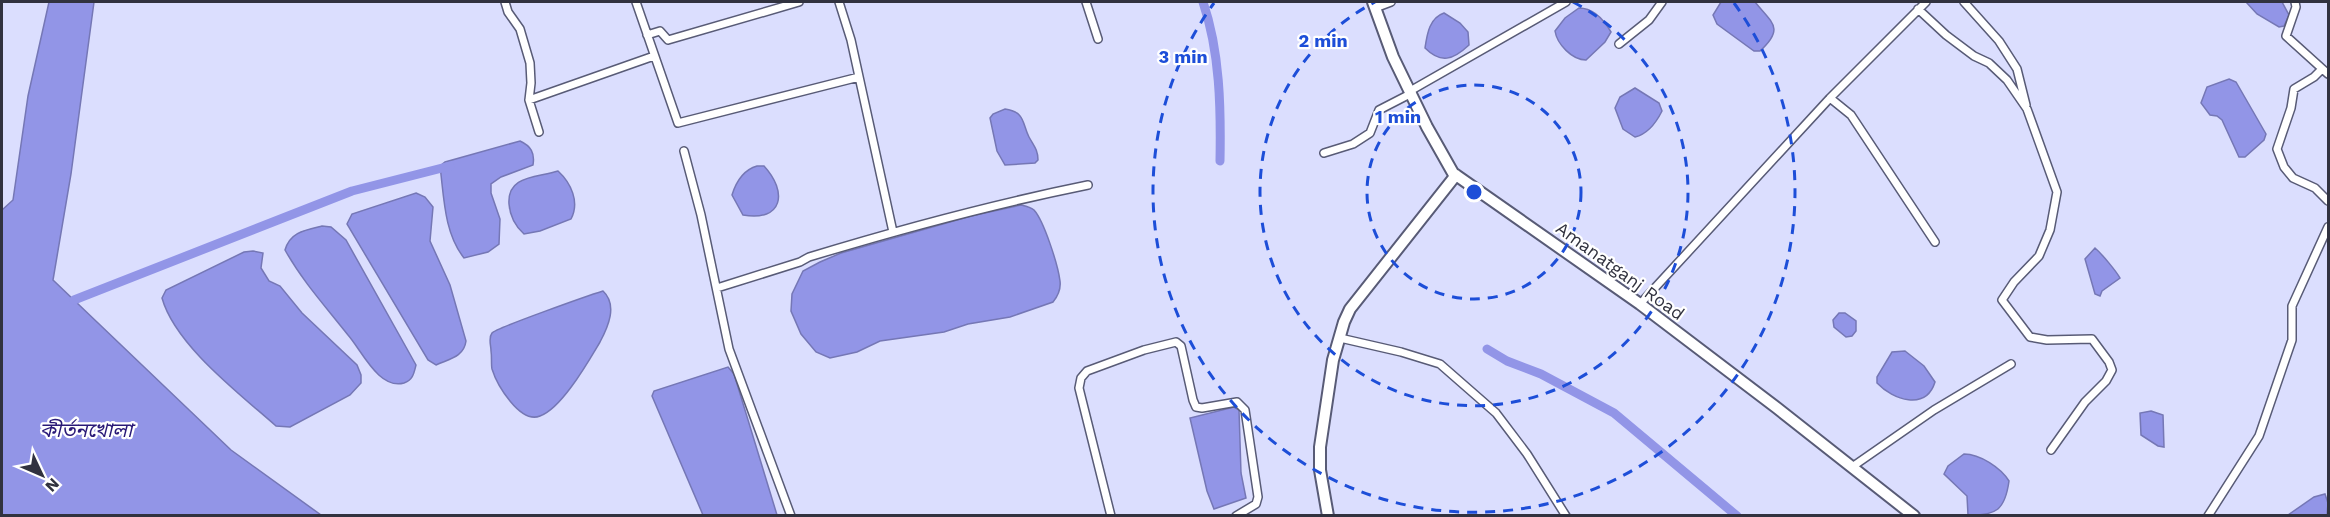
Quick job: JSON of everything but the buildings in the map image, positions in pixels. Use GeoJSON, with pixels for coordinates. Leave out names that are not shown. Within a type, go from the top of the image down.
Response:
{"type":"FeatureCollection","features":[{"type":"Feature","properties":{"kind":"main road","name":"Amanatganj Road"},"geometry":{"type":"LineString","coordinates":[[1374,5],[1393,57],[1427,127],[1456,175],[1640,304],[1914,516]]}},
{"type":"Feature","properties":{"kind":"main road"},"geometry":{"type":"LineString","coordinates":[[1328,516],[1320,470],[1320,447],[1328,383],[1350,309],[1456,175]]}},
{"type":"Feature","properties":{"kind":"street"},"geometry":{"type":"LineString","coordinates":[[506,2],[508,12],[520,28],[531,63],[529,100],[539,132]]}},
{"type":"Feature","properties":{"kind":"street"},"geometry":{"type":"LineString","coordinates":[[636,2],[678,123],[859,77]]}},
{"type":"Feature","properties":{"kind":"street"},"geometry":{"type":"LineString","coordinates":[[647,35],[660,31],[668,40],[799,2]]}},
{"type":"Feature","properties":{"kind":"street"},"geometry":{"type":"LineString","coordinates":[[839,2],[859,77],[893,232]]}},
{"type":"Feature","properties":{"kind":"street"},"geometry":{"type":"LineString","coordinates":[[1086,2],[1098,39]]}},
{"type":"Feature","properties":{"kind":"street"},"geometry":{"type":"LineString","coordinates":[[1374,5],[1391,2]]}},
{"type":"Feature","properties":{"kind":"street"},"geometry":{"type":"LineString","coordinates":[[1324,153],[1353,144],[1370,134],[1380,110],[1566,2]]}},
{"type":"Feature","properties":{"kind":"street"},"geometry":{"type":"LineString","coordinates":[[1619,44],[1649,20],[1662,2]]}},
{"type":"Feature","properties":{"kind":"street"},"geometry":{"type":"LineString","coordinates":[[1640,304],[1830,98],[1926,2]]}},
{"type":"Feature","properties":{"kind":"street"},"geometry":{"type":"LineString","coordinates":[[1964,2],[1999,41],[2017,69],[2027,109],[2057,192],[2050,230],[2039,256],[2013,282],[2002,300],[2030,337],[2047,340],[2092,339],[2109,362],[2112,370],[2106,381],[2085,402],[2051,450]]}},
{"type":"Feature","properties":{"kind":"street"},"geometry":{"type":"LineString","coordinates":[[2295,2],[2296,7],[2286,36],[2325,71],[2294,89],[2291,108],[2277,149],[2283,167],[2293,178],[2315,188],[2328,201]]}},
{"type":"Feature","properties":{"kind":"street"},"geometry":{"type":"LineString","coordinates":[[1918,9],[1946,35],[1974,56],[1989,63],[2007,80],[2027,109]]}},
{"type":"Feature","properties":{"kind":"street"},"geometry":{"type":"LineString","coordinates":[[529,100],[654,56]]}},
{"type":"Feature","properties":{"kind":"street"},"geometry":{"type":"LineString","coordinates":[[1830,98],[1851,115],[1935,242]]}},
{"type":"Feature","properties":{"kind":"street"},"geometry":{"type":"LineString","coordinates":[[684,151],[717,288],[729,349],[791,516]]}},
{"type":"Feature","properties":{"kind":"street"},"geometry":{"type":"LineString","coordinates":[[717,288],[893,232],[1088,185]]}},
{"type":"Feature","properties":{"kind":"street"},"geometry":{"type":"LineString","coordinates":[[2208,516],[2259,436],[2292,340],[2292,306],[2328,227]]}},
{"type":"Feature","properties":{"kind":"street"},"geometry":{"type":"LineString","coordinates":[[1340,338],[1401,352],[1440,364],[1496,413],[1527,454],[1566,516]]}},
{"type":"Feature","properties":{"kind":"street"},"geometry":{"type":"LineString","coordinates":[[1109,515],[1079,388],[1081,378],[1087,371],[1144,350],[1176,342],[1181,346],[1196,407],[1237,402],[1245,410],[1258,497],[1256,504],[1236,516]]}},
{"type":"Feature","properties":{"kind":"street"},"geometry":{"type":"LineString","coordinates":[[1852,467],[1935,410],[2011,364]]}},
{"type":"Feature","properties":{"kind":"water","name":"কীর্তনখোলা"},"geometry":{"type":"Polygon","coordinates":[[[49,2],[94,2],[71,174],[53,280],[231,450],[321,515],[2,515],[2,210],[13,200],[28,96],[49,2]]]}},
{"type":"Feature","properties":{"kind":"water"},"geometry":{"type":"Polygon","coordinates":[[[1721,2],[1755,2],[1771,21],[1774,31],[1772,37],[1760,51],[1754,51],[1717,24],[1713,15],[1721,2]]]}},
{"type":"Feature","properties":{"kind":"water"},"geometry":{"type":"Polygon","coordinates":[[[2246,2],[2282,2],[2289,15],[2284,26],[2279,27],[2257,14],[2246,2]]]}},
{"type":"Feature","properties":{"kind":"water"},"geometry":{"type":"Polygon","coordinates":[[[1579,8],[1598,15],[1611,32],[1605,42],[1586,60],[1566,50],[1555,31],[1565,18],[1579,8]]]}},
{"type":"Feature","properties":{"kind":"water"},"geometry":{"type":"Polygon","coordinates":[[[1444,13],[1460,23],[1468,32],[1469,45],[1458,54],[1447,58],[1436,56],[1425,48],[1432,23],[1444,13]]]}},
{"type":"Feature","properties":{"kind":"water"},"geometry":{"type":"Polygon","coordinates":[[[2229,79],[2236,82],[2266,134],[2264,140],[2245,157],[2239,157],[2222,120],[2210,115],[2201,103],[2207,87],[2229,79]]]}},
{"type":"Feature","properties":{"kind":"water"},"geometry":{"type":"Polygon","coordinates":[[[1635,88],[1659,103],[1662,111],[1651,127],[1635,137],[1623,129],[1615,108],[1620,97],[1635,88]]]}},
{"type":"Feature","properties":{"kind":"water"},"geometry":{"type":"Polygon","coordinates":[[[1005,109],[1017,113],[1022,119],[1037,153],[1038,160],[1035,163],[1005,165],[997,151],[990,118],[993,114],[1005,109]]]}},
{"type":"Feature","properties":{"kind":"water"},"geometry":{"type":"Polygon","coordinates":[[[520,141],[531,150],[533,165],[501,177],[491,184],[491,193],[500,219],[499,244],[488,252],[464,258],[457,248],[449,226],[440,166],[445,162],[520,141]]]}},
{"type":"Feature","properties":{"kind":"water"},"geometry":{"type":"Polygon","coordinates":[[[764,166],[772,176],[778,203],[767,214],[743,215],[732,195],[741,177],[748,170],[764,166]]]}},
{"type":"Feature","properties":{"kind":"water"},"geometry":{"type":"Polygon","coordinates":[[[558,171],[567,181],[573,193],[575,206],[571,219],[540,231],[524,234],[511,213],[509,204],[513,188],[525,179],[558,171]]]}},
{"type":"Feature","properties":{"kind":"water"},"geometry":{"type":"Polygon","coordinates":[[[416,193],[425,197],[433,207],[430,241],[450,285],[466,341],[459,354],[436,365],[428,360],[347,224],[352,214],[416,193]]]}},
{"type":"Feature","properties":{"kind":"water"},"geometry":{"type":"Polygon","coordinates":[[[1021,205],[1034,210],[1050,244],[1060,284],[1059,292],[1053,302],[1010,317],[968,324],[944,332],[880,341],[857,352],[830,358],[816,352],[801,334],[791,311],[792,294],[803,271],[841,253],[971,216],[1021,205]]]}},
{"type":"Feature","properties":{"kind":"water"},"geometry":{"type":"Polygon","coordinates":[[[322,226],[331,227],[346,240],[416,365],[413,376],[407,382],[395,384],[387,381],[372,368],[307,284],[285,250],[294,236],[322,226]]]}},
{"type":"Feature","properties":{"kind":"water"},"geometry":{"type":"Polygon","coordinates":[[[2095,248],[2120,278],[2102,291],[2100,296],[2095,294],[2085,259],[2095,248]]]}},
{"type":"Feature","properties":{"kind":"water"},"geometry":{"type":"Polygon","coordinates":[[[244,252],[263,253],[261,268],[269,281],[280,286],[302,313],[357,365],[361,375],[361,383],[350,395],[290,427],[276,426],[210,368],[180,333],[169,316],[162,298],[166,290],[244,252]]]}},
{"type":"Feature","properties":{"kind":"water"},"geometry":{"type":"Polygon","coordinates":[[[603,291],[610,303],[610,316],[600,342],[582,372],[557,404],[540,416],[532,417],[517,409],[504,393],[492,367],[490,337],[492,333],[603,291]]]}},
{"type":"Feature","properties":{"kind":"water"},"geometry":{"type":"Polygon","coordinates":[[[1839,313],[1845,313],[1856,321],[1856,331],[1852,336],[1846,337],[1834,327],[1833,320],[1839,313]]]}},
{"type":"Feature","properties":{"kind":"water"},"geometry":{"type":"Polygon","coordinates":[[[1905,351],[1924,366],[1935,382],[1931,391],[1917,400],[1900,398],[1877,383],[1877,377],[1892,352],[1905,351]]]}},
{"type":"Feature","properties":{"kind":"water"},"geometry":{"type":"Polygon","coordinates":[[[728,367],[734,374],[777,515],[703,515],[652,396],[654,391],[728,367]]]}},
{"type":"Feature","properties":{"kind":"water"},"geometry":{"type":"Polygon","coordinates":[[[1234,407],[1239,410],[1241,473],[1246,498],[1214,509],[1207,491],[1190,418],[1234,407]]]}},
{"type":"Feature","properties":{"kind":"water"},"geometry":{"type":"Polygon","coordinates":[[[2151,411],[2163,415],[2164,447],[2158,446],[2141,435],[2140,413],[2151,411]]]}},
{"type":"Feature","properties":{"kind":"water"},"geometry":{"type":"Polygon","coordinates":[[[1964,454],[1977,456],[1990,463],[2009,481],[2002,505],[1992,512],[1968,515],[1967,496],[1944,474],[1948,466],[1964,454]]]}},
{"type":"Feature","properties":{"kind":"water"},"geometry":{"type":"Polygon","coordinates":[[[2325,494],[2328,503],[2327,515],[2288,515],[2314,497],[2325,494]]]}},
{"type":"Feature","properties":{"kind":"waterway"},"geometry":{"type":"LineString","coordinates":[[1203,2],[1216,60],[1220,101],[1220,161]]}},
{"type":"Feature","properties":{"kind":"waterway"},"geometry":{"type":"LineString","coordinates":[[74,300],[352,191],[450,166]]}},
{"type":"Feature","properties":{"kind":"waterway"},"geometry":{"type":"LineString","coordinates":[[1487,349],[1507,361],[1541,374],[1614,413],[1737,516]]}}]}
